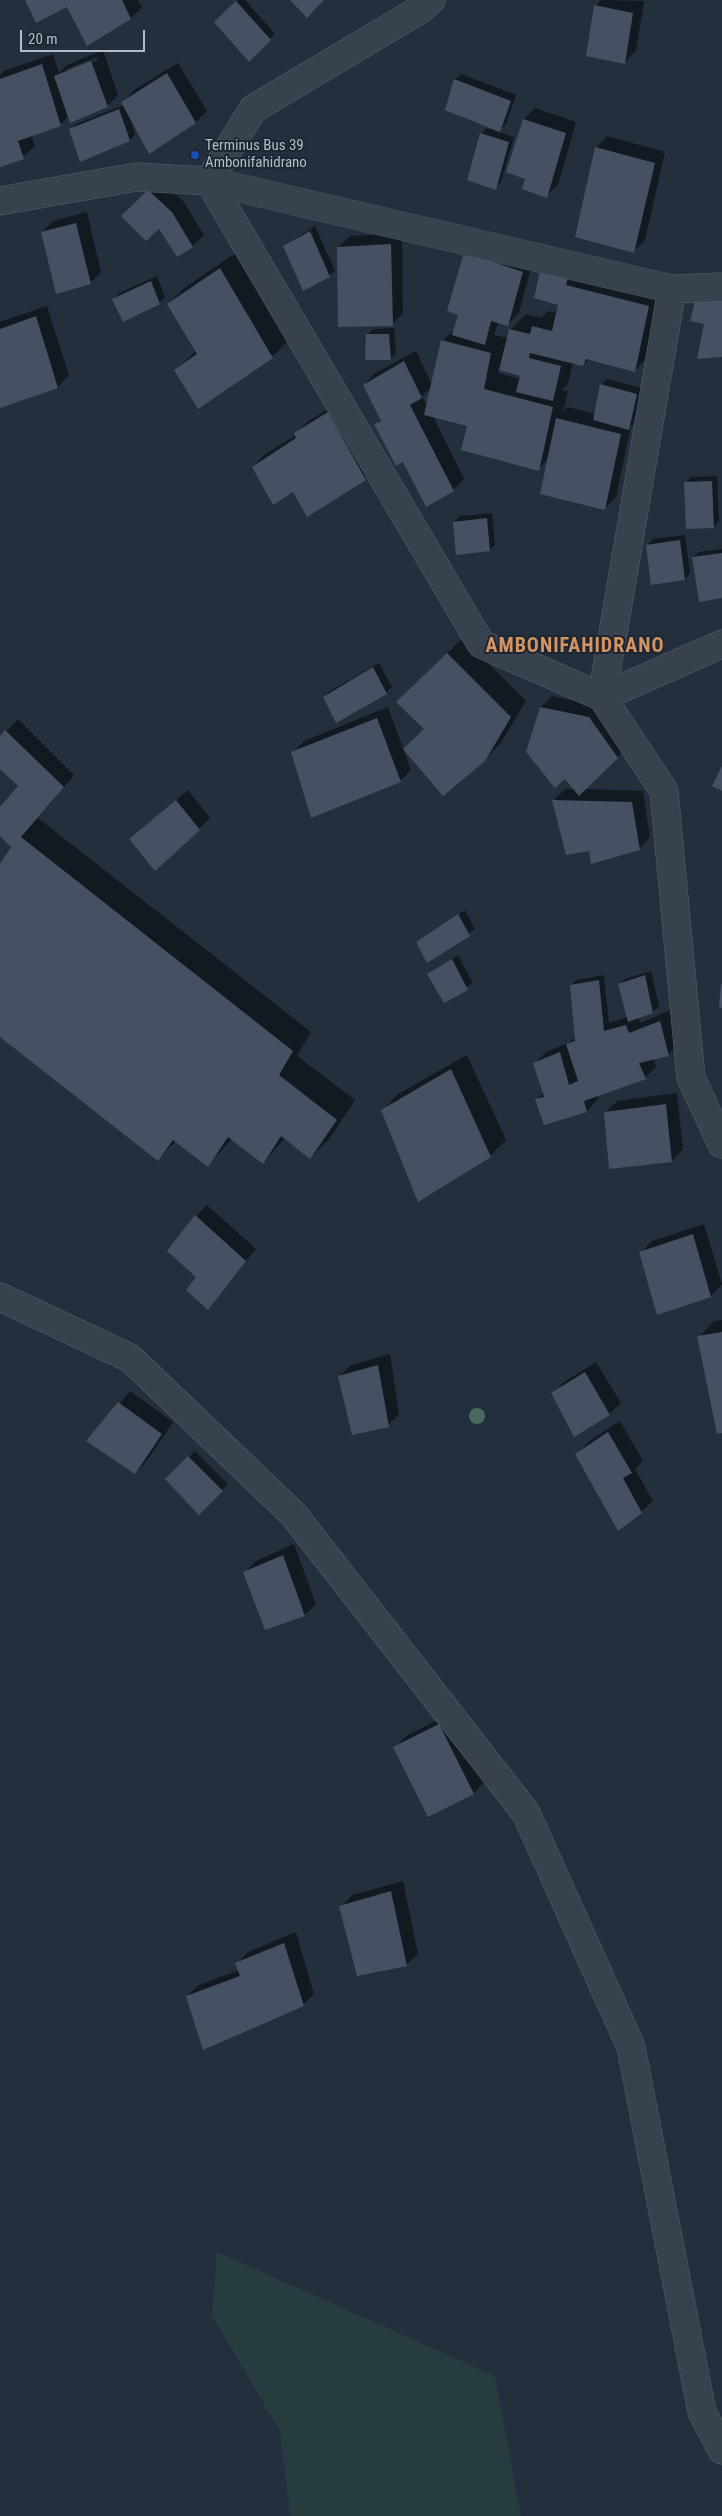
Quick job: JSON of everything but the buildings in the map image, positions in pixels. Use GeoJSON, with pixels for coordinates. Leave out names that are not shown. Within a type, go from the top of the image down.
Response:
{"type":"FeatureCollection","features":[{"type":"Feature","properties":{"kind":"street"},"geometry":{"type":"LineString","coordinates":[[209,181],[253,109],[421,9],[430,0]]}},
{"type":"Feature","properties":{"kind":"street"},"geometry":{"type":"LineString","coordinates":[[0,201],[136,177],[209,181],[672,289],[722,287]]}},
{"type":"Feature","properties":{"kind":"street"},"geometry":{"type":"LineString","coordinates":[[209,181],[481,644],[602,696],[664,791],[691,1078],[722,1144]]}},
{"type":"Feature","properties":{"kind":"street"},"geometry":{"type":"LineString","coordinates":[[602,696],[672,289]]}},
{"type":"Feature","properties":{"kind":"street"},"geometry":{"type":"LineString","coordinates":[[602,696],[722,644]]}},
{"type":"Feature","properties":{"kind":"street"},"geometry":{"type":"LineString","coordinates":[[0,1297],[130,1358],[294,1515],[526,1813],[631,2047],[702,2412],[722,2450]]}},
{"type":"Feature","properties":{"kind":"green space"},"geometry":{"type":"Polygon","coordinates":[[[217,2252],[495,2376],[521,2516],[290,2516],[280,2431],[212,2316],[217,2252]]]}},
{"type":"Feature","properties":{"kind":"place","name":"Terminus Bus 39 Ambonifahidrano"},"geometry":{"type":"Point","coordinates":[195,155]}},
{"type":"Feature","properties":{"kind":"district","name":"AMBONIFAHIDRANO"},"geometry":{"type":"Point","coordinates":[575,647]}}]}
